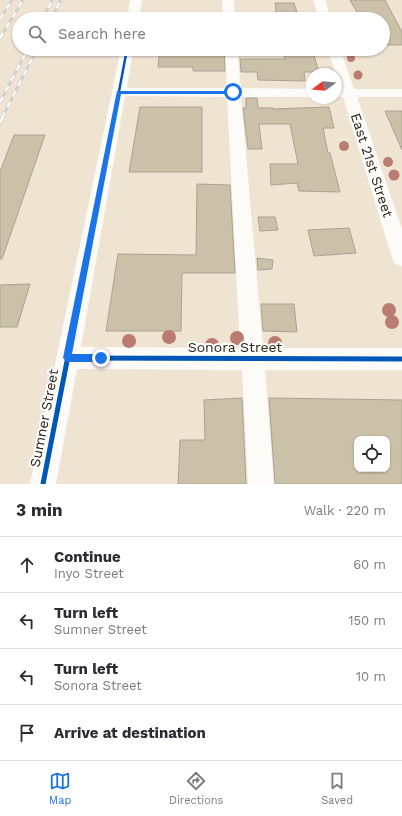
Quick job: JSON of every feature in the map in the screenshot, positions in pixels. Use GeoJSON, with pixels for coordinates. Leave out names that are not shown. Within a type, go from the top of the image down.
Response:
{"type":"FeatureCollection","features":[{"type":"Feature","properties":{"kind":"street"},"geometry":{"type":"LineString","coordinates":[[134,12],[136,0]]}},
{"type":"Feature","properties":{"kind":"street"},"geometry":{"type":"LineString","coordinates":[[228,0],[229,12]]}},
{"type":"Feature","properties":{"kind":"street"},"geometry":{"type":"LineString","coordinates":[[319,0],[323,12]]}},
{"type":"Feature","properties":{"kind":"street","name":"Sumner Street"},"geometry":{"type":"LineString","coordinates":[[43,484],[126,56]]}},
{"type":"Feature","properties":{"kind":"street"},"geometry":{"type":"LineString","coordinates":[[231,56],[261,484]]}},
{"type":"Feature","properties":{"kind":"street","name":"East 21st Street"},"geometry":{"type":"LineString","coordinates":[[335,56],[337,68]]}},
{"type":"Feature","properties":{"kind":"street"},"geometry":{"type":"LineString","coordinates":[[119,92],[306,93]]}},
{"type":"Feature","properties":{"kind":"street"},"geometry":{"type":"LineString","coordinates":[[342,93],[402,93]]}},
{"type":"Feature","properties":{"kind":"street","name":"East 21st Street"},"geometry":{"type":"LineString","coordinates":[[342,93],[402,258]]}},
{"type":"Feature","properties":{"kind":"street","name":"Sonora Street"},"geometry":{"type":"LineString","coordinates":[[67,358],[402,359]]}},
{"type":"Feature","properties":{"kind":"building"},"geometry":{"type":"Polygon","coordinates":[[[350,0],[385,0],[402,32],[402,45],[390,45],[390,12],[357,12],[350,0]]]}},
{"type":"Feature","properties":{"kind":"building"},"geometry":{"type":"Polygon","coordinates":[[[275,3],[294,3],[297,12],[276,12],[275,3]]]}},
{"type":"Feature","properties":{"kind":"building"},"geometry":{"type":"Polygon","coordinates":[[[159,56],[224,56],[225,71],[193,71],[193,67],[158,67],[159,56]]]}},
{"type":"Feature","properties":{"kind":"building"},"geometry":{"type":"Polygon","coordinates":[[[284,56],[314,56],[318,68],[306,68],[306,72],[304,72],[305,81],[258,80],[257,72],[241,72],[240,59],[285,59],[284,56]]]}},
{"type":"Feature","properties":{"kind":"building"},"geometry":{"type":"Polygon","coordinates":[[[246,98],[257,98],[258,108],[273,109],[329,107],[334,128],[323,128],[328,153],[330,153],[340,192],[299,191],[297,183],[271,185],[270,164],[298,164],[290,124],[259,124],[262,149],[248,149],[243,108],[246,108],[246,98]]]}},
{"type":"Feature","properties":{"kind":"building"},"geometry":{"type":"Polygon","coordinates":[[[140,107],[202,107],[202,172],[129,172],[140,107]]]}},
{"type":"Feature","properties":{"kind":"building"},"geometry":{"type":"Polygon","coordinates":[[[385,111],[402,111],[402,150],[385,111]]]}},
{"type":"Feature","properties":{"kind":"building"},"geometry":{"type":"Polygon","coordinates":[[[14,135],[45,135],[2,259],[0,259],[0,172],[14,135]]]}},
{"type":"Feature","properties":{"kind":"building"},"geometry":{"type":"Polygon","coordinates":[[[197,184],[230,185],[235,273],[182,273],[181,331],[106,331],[118,254],[196,255],[197,184]]]}},
{"type":"Feature","properties":{"kind":"building"},"geometry":{"type":"Polygon","coordinates":[[[258,217],[275,217],[278,230],[260,231],[258,217]]]}},
{"type":"Feature","properties":{"kind":"building"},"geometry":{"type":"Polygon","coordinates":[[[349,228],[356,253],[314,256],[308,230],[349,228]]]}},
{"type":"Feature","properties":{"kind":"building"},"geometry":{"type":"Polygon","coordinates":[[[257,258],[273,260],[272,269],[258,270],[257,258]]]}},
{"type":"Feature","properties":{"kind":"building"},"geometry":{"type":"Polygon","coordinates":[[[30,284],[17,327],[0,327],[0,285],[30,284]]]}},
{"type":"Feature","properties":{"kind":"building"},"geometry":{"type":"Polygon","coordinates":[[[261,304],[294,304],[297,332],[263,331],[261,304]]]}},
{"type":"Feature","properties":{"kind":"building"},"geometry":{"type":"Polygon","coordinates":[[[242,398],[246,484],[178,484],[180,440],[205,440],[204,400],[242,398]]]}},
{"type":"Feature","properties":{"kind":"building"},"geometry":{"type":"Polygon","coordinates":[[[269,398],[402,400],[402,484],[275,484],[269,398]]]}},
{"type":"Feature","properties":{"kind":"railway"},"geometry":{"type":"LineString","coordinates":[[0,19],[12,0]]}},
{"type":"Feature","properties":{"kind":"railway"},"geometry":{"type":"LineString","coordinates":[[16,12],[23,0]]}},
{"type":"Feature","properties":{"kind":"railway"},"geometry":{"type":"LineString","coordinates":[[46,12],[52,0]]}},
{"type":"Feature","properties":{"kind":"railway"},"geometry":{"type":"LineString","coordinates":[[55,12],[61,0]]}},
{"type":"Feature","properties":{"kind":"railway"},"geometry":{"type":"LineString","coordinates":[[0,38],[12,18]]}},
{"type":"Feature","properties":{"kind":"railway"},"geometry":{"type":"LineString","coordinates":[[0,102],[24,56]]}},
{"type":"Feature","properties":{"kind":"railway"},"geometry":{"type":"LineString","coordinates":[[2,118],[33,56]]}},
{"type":"Feature","properties":{"kind":"railway"},"geometry":{"type":"LineString","coordinates":[[0,123],[3,117]]}},
{"type":"Feature","properties":{"kind":"cycle path"},"geometry":{"type":"LineString","coordinates":[[43,484],[126,56]]}},
{"type":"Feature","properties":{"kind":"cycle path"},"geometry":{"type":"LineString","coordinates":[[67,358],[402,359]]}},
{"type":"Feature","properties":{"kind":"route"},"geometry":{"type":"LineString","coordinates":[[101,358],[67,358],[119,92],[233,92]]}}]}
